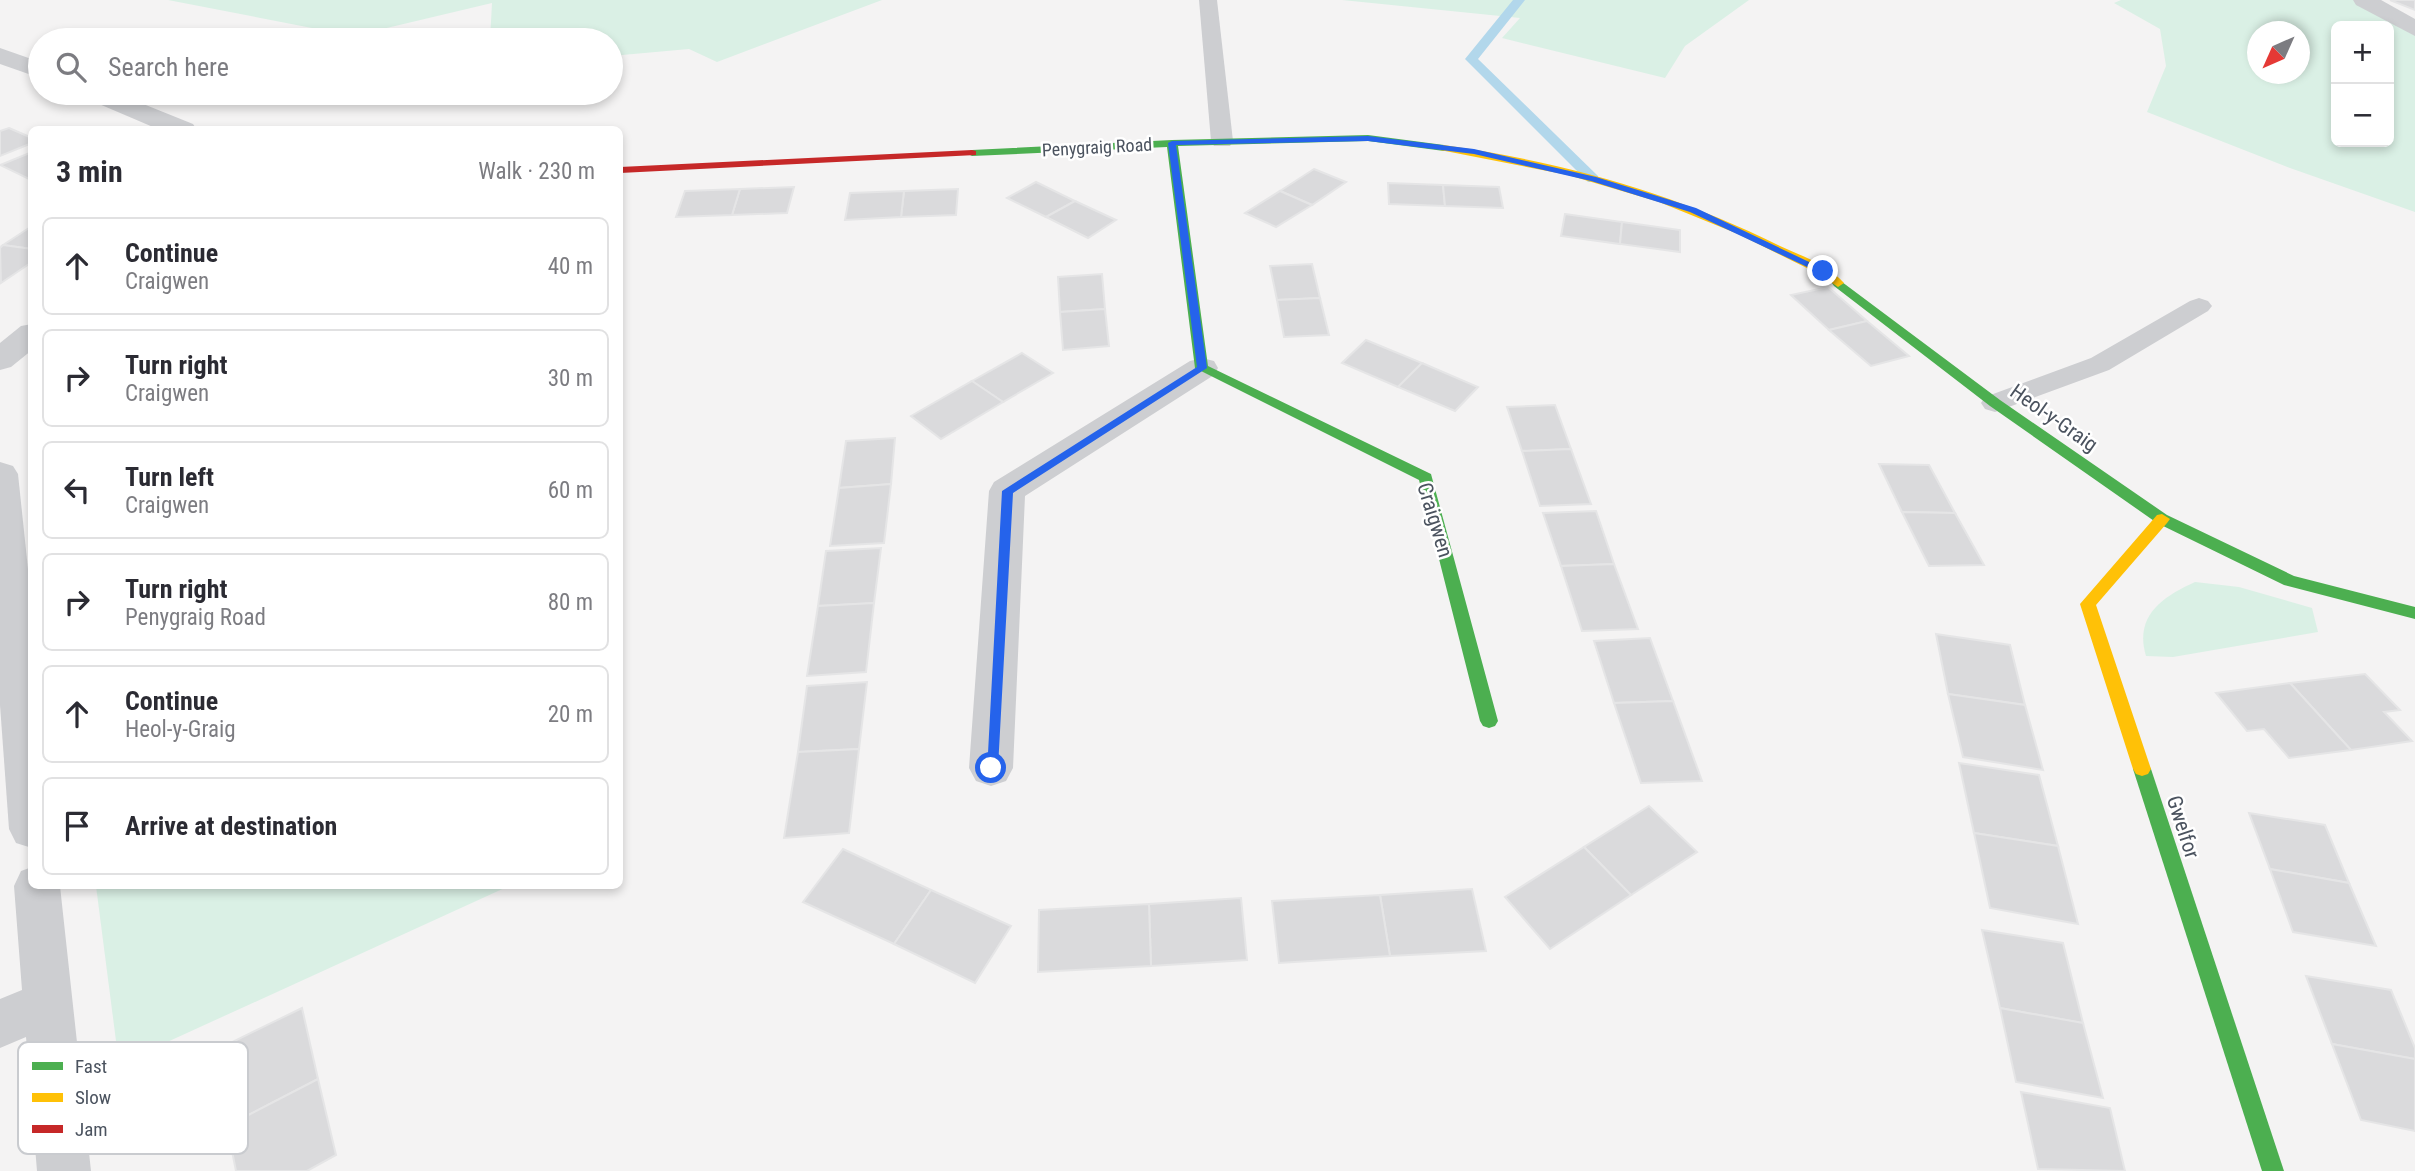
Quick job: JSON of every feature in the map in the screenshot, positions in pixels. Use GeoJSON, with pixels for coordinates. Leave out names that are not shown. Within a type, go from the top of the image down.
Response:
{"type":"FeatureCollection","features":[{"type":"Feature","properties":{"kind":"street"},"geometry":{"type":"LineString","coordinates":[[2364,0],[2415,29]]}},
{"type":"Feature","properties":{"kind":"street"},"geometry":{"type":"LineString","coordinates":[[0,55],[28,66]]}},
{"type":"Feature","properties":{"kind":"street"},"geometry":{"type":"LineString","coordinates":[[123,105],[174,126]]}},
{"type":"Feature","properties":{"kind":"street","name":"Penygraig Road"},"geometry":{"type":"LineString","coordinates":[[623,170],[1172,143],[1368,138],[1474,152],[1593,179],[1693,210]]}},
{"type":"Feature","properties":{"kind":"street"},"geometry":{"type":"LineString","coordinates":[[991,768],[1007,491],[1202,368],[1172,143]]}},
{"type":"Feature","properties":{"kind":"street","name":"Heol-y-Graig"},"geometry":{"type":"LineString","coordinates":[[1693,210],[1823,271],[1995,403],[2162,519],[2290,581],[2415,613]]}},
{"type":"Feature","properties":{"kind":"street"},"geometry":{"type":"LineString","coordinates":[[0,360],[28,336]]}},
{"type":"Feature","properties":{"kind":"street","name":"Craigwen"},"geometry":{"type":"LineString","coordinates":[[1202,368],[1426,477],[1489,721]]}},
{"type":"Feature","properties":{"kind":"street"},"geometry":{"type":"LineString","coordinates":[[0,474],[28,785]]}},
{"type":"Feature","properties":{"kind":"street","name":"Gwelfor"},"geometry":{"type":"LineString","coordinates":[[2162,519],[2088,604],[2273,1171]]}},
{"type":"Feature","properties":{"kind":"street"},"geometry":{"type":"LineString","coordinates":[[37,889],[51,1042]]}},
{"type":"Feature","properties":{"kind":"street"},"geometry":{"type":"LineString","coordinates":[[0,1024],[47,1003]]}},
{"type":"Feature","properties":{"kind":"lane"},"geometry":{"type":"LineString","coordinates":[[1208,0],[1222,141]]}},
{"type":"Feature","properties":{"kind":"lane"},"geometry":{"type":"LineString","coordinates":[[1995,403],[2100,364],[2199,306]]}},
{"type":"Feature","properties":{"kind":"green space"},"geometry":{"type":"Polygon","coordinates":[[[168,0],[882,0],[717,62],[689,49],[623,55],[623,28],[491,28],[492,3],[387,28],[312,28],[168,0]]]}},
{"type":"Feature","properties":{"kind":"green space"},"geometry":{"type":"Polygon","coordinates":[[[1342,0],[1749,0],[1685,46],[1665,78],[1502,38],[1520,18],[1342,0]]]}},
{"type":"Feature","properties":{"kind":"green space"},"geometry":{"type":"Polygon","coordinates":[[[2121,0],[2354,0],[2392,21],[2331,21],[2331,147],[2394,147],[2394,22],[2415,34],[2415,212],[2290,168],[2147,112],[2166,66],[2160,29],[2114,3],[2121,0]]]}},
{"type":"Feature","properties":{"kind":"green space"},"geometry":{"type":"Polygon","coordinates":[[[2195,582],[2239,587],[2312,608],[2318,632],[2173,657],[2146,656],[2143,642],[2148,619],[2162,601],[2195,582]]]}},
{"type":"Feature","properties":{"kind":"green space"},"geometry":{"type":"Polygon","coordinates":[[[96,889],[502,889],[167,1042],[116,1042],[96,889]]]}},
{"type":"Feature","properties":{"kind":"building"},"geometry":{"type":"Polygon","coordinates":[[[2390,0],[2415,0],[2415,10],[2390,0]]]}},
{"type":"Feature","properties":{"kind":"building"},"geometry":{"type":"Polygon","coordinates":[[[9,128],[28,136],[28,145],[0,156],[0,131],[9,128]]]}},
{"type":"Feature","properties":{"kind":"building"},"geometry":{"type":"Polygon","coordinates":[[[28,154],[28,179],[0,165],[28,154]]]}},
{"type":"Feature","properties":{"kind":"building"},"geometry":{"type":"Polygon","coordinates":[[[1314,169],[1346,182],[1312,205],[1280,191],[1314,169]]]}},
{"type":"Feature","properties":{"kind":"building"},"geometry":{"type":"Polygon","coordinates":[[[1036,182],[1075,201],[1046,217],[1007,198],[1036,182]]]}},
{"type":"Feature","properties":{"kind":"building"},"geometry":{"type":"Polygon","coordinates":[[[1388,183],[1443,185],[1445,206],[1389,204],[1388,183]]]}},
{"type":"Feature","properties":{"kind":"building"},"geometry":{"type":"Polygon","coordinates":[[[1443,185],[1499,187],[1503,208],[1445,206],[1443,185]]]}},
{"type":"Feature","properties":{"kind":"building"},"geometry":{"type":"Polygon","coordinates":[[[794,187],[787,213],[732,215],[740,189],[794,187]]]}},
{"type":"Feature","properties":{"kind":"building"},"geometry":{"type":"Polygon","coordinates":[[[740,189],[732,215],[676,217],[685,191],[740,189]]]}},
{"type":"Feature","properties":{"kind":"building"},"geometry":{"type":"Polygon","coordinates":[[[958,189],[956,215],[901,217],[904,191],[958,189]]]}},
{"type":"Feature","properties":{"kind":"building"},"geometry":{"type":"Polygon","coordinates":[[[904,191],[901,217],[845,220],[850,193],[904,191]]]}},
{"type":"Feature","properties":{"kind":"building"},"geometry":{"type":"Polygon","coordinates":[[[1280,191],[1312,205],[1276,227],[1245,213],[1280,191]]]}},
{"type":"Feature","properties":{"kind":"building"},"geometry":{"type":"Polygon","coordinates":[[[1075,201],[1116,220],[1088,238],[1046,217],[1075,201]]]}},
{"type":"Feature","properties":{"kind":"building"},"geometry":{"type":"Polygon","coordinates":[[[1565,214],[1622,222],[1620,244],[1561,236],[1565,214]]]}},
{"type":"Feature","properties":{"kind":"building"},"geometry":{"type":"Polygon","coordinates":[[[1622,222],[1680,230],[1680,252],[1620,244],[1622,222]]]}},
{"type":"Feature","properties":{"kind":"building"},"geometry":{"type":"Polygon","coordinates":[[[28,229],[28,248],[3,245],[28,229]]]}},
{"type":"Feature","properties":{"kind":"building"},"geometry":{"type":"Polygon","coordinates":[[[3,245],[28,248],[28,265],[1,283],[0,248],[3,245]]]}},
{"type":"Feature","properties":{"kind":"building"},"geometry":{"type":"Polygon","coordinates":[[[1312,264],[1320,298],[1277,300],[1270,266],[1312,264]]]}},
{"type":"Feature","properties":{"kind":"building"},"geometry":{"type":"Polygon","coordinates":[[[1102,274],[1105,309],[1060,312],[1058,277],[1102,274]]]}},
{"type":"Feature","properties":{"kind":"building"},"geometry":{"type":"Polygon","coordinates":[[[1828,287],[1867,321],[1829,330],[1791,295],[1828,287]]]}},
{"type":"Feature","properties":{"kind":"building"},"geometry":{"type":"Polygon","coordinates":[[[1320,298],[1329,335],[1284,337],[1277,300],[1320,298]]]}},
{"type":"Feature","properties":{"kind":"building"},"geometry":{"type":"Polygon","coordinates":[[[1105,309],[1109,346],[1063,350],[1060,312],[1105,309]]]}},
{"type":"Feature","properties":{"kind":"building"},"geometry":{"type":"Polygon","coordinates":[[[1867,321],[1909,356],[1871,366],[1829,330],[1867,321]]]}},
{"type":"Feature","properties":{"kind":"building"},"geometry":{"type":"Polygon","coordinates":[[[1366,340],[1422,363],[1398,387],[1342,363],[1366,340]]]}},
{"type":"Feature","properties":{"kind":"building"},"geometry":{"type":"Polygon","coordinates":[[[1022,353],[1053,373],[1003,402],[972,381],[1022,353]]]}},
{"type":"Feature","properties":{"kind":"building"},"geometry":{"type":"Polygon","coordinates":[[[1422,363],[1478,387],[1455,411],[1398,387],[1422,363]]]}},
{"type":"Feature","properties":{"kind":"building"},"geometry":{"type":"Polygon","coordinates":[[[972,381],[1003,402],[941,439],[911,416],[972,381]]]}},
{"type":"Feature","properties":{"kind":"building"},"geometry":{"type":"Polygon","coordinates":[[[1555,405],[1571,449],[1522,451],[1507,407],[1555,405]]]}},
{"type":"Feature","properties":{"kind":"building"},"geometry":{"type":"Polygon","coordinates":[[[895,438],[891,484],[839,488],[846,441],[895,438]]]}},
{"type":"Feature","properties":{"kind":"building"},"geometry":{"type":"Polygon","coordinates":[[[1571,449],[1591,504],[1540,506],[1522,451],[1571,449]]]}},
{"type":"Feature","properties":{"kind":"building"},"geometry":{"type":"Polygon","coordinates":[[[1879,464],[1929,465],[1955,513],[1902,512],[1879,464]]]}},
{"type":"Feature","properties":{"kind":"building"},"geometry":{"type":"Polygon","coordinates":[[[891,484],[884,543],[830,546],[839,488],[891,484]]]}},
{"type":"Feature","properties":{"kind":"building"},"geometry":{"type":"Polygon","coordinates":[[[1596,511],[1614,564],[1561,566],[1543,513],[1596,511]]]}},
{"type":"Feature","properties":{"kind":"building"},"geometry":{"type":"Polygon","coordinates":[[[1902,512],[1955,513],[1984,565],[1929,566],[1902,512]]]}},
{"type":"Feature","properties":{"kind":"building"},"geometry":{"type":"Polygon","coordinates":[[[881,548],[874,603],[818,606],[826,551],[881,548]]]}},
{"type":"Feature","properties":{"kind":"building"},"geometry":{"type":"Polygon","coordinates":[[[1614,564],[1638,629],[1582,631],[1561,566],[1614,564]]]}},
{"type":"Feature","properties":{"kind":"building"},"geometry":{"type":"Polygon","coordinates":[[[874,603],[866,672],[807,676],[818,606],[874,603]]]}},
{"type":"Feature","properties":{"kind":"building"},"geometry":{"type":"Polygon","coordinates":[[[1936,634],[2010,645],[2025,705],[1948,694],[1936,634]]]}},
{"type":"Feature","properties":{"kind":"building"},"geometry":{"type":"Polygon","coordinates":[[[1650,638],[1673,701],[1614,703],[1594,641],[1650,638]]]}},
{"type":"Feature","properties":{"kind":"building"},"geometry":{"type":"Polygon","coordinates":[[[2365,674],[2400,710],[2384,712],[2412,741],[2351,750],[2290,683],[2365,674]]]}},
{"type":"Feature","properties":{"kind":"building"},"geometry":{"type":"Polygon","coordinates":[[[867,682],[859,749],[798,752],[807,686],[867,682]]]}},
{"type":"Feature","properties":{"kind":"building"},"geometry":{"type":"Polygon","coordinates":[[[2290,683],[2351,750],[2289,758],[2264,729],[2247,731],[2216,693],[2290,683]]]}},
{"type":"Feature","properties":{"kind":"building"},"geometry":{"type":"Polygon","coordinates":[[[1948,694],[2025,705],[2043,770],[1963,757],[1948,694]]]}},
{"type":"Feature","properties":{"kind":"building"},"geometry":{"type":"Polygon","coordinates":[[[1673,701],[1702,781],[1641,783],[1614,703],[1673,701]]]}},
{"type":"Feature","properties":{"kind":"building"},"geometry":{"type":"Polygon","coordinates":[[[859,749],[849,833],[784,838],[798,752],[859,749]]]}},
{"type":"Feature","properties":{"kind":"building"},"geometry":{"type":"Polygon","coordinates":[[[1959,763],[2039,775],[2058,846],[1974,833],[1959,763]]]}},
{"type":"Feature","properties":{"kind":"building"},"geometry":{"type":"Polygon","coordinates":[[[1649,806],[1697,852],[1631,895],[1584,847],[1649,806]]]}},
{"type":"Feature","properties":{"kind":"building"},"geometry":{"type":"Polygon","coordinates":[[[2249,813],[2325,825],[2349,883],[2270,869],[2249,813]]]}},
{"type":"Feature","properties":{"kind":"building"},"geometry":{"type":"Polygon","coordinates":[[[1974,833],[2058,846],[2078,924],[1990,908],[1974,833]]]}},
{"type":"Feature","properties":{"kind":"building"},"geometry":{"type":"Polygon","coordinates":[[[1584,847],[1631,895],[1550,949],[1505,897],[1584,847]]]}},
{"type":"Feature","properties":{"kind":"building"},"geometry":{"type":"Polygon","coordinates":[[[843,849],[931,890],[894,944],[803,902],[843,849]]]}},
{"type":"Feature","properties":{"kind":"building"},"geometry":{"type":"Polygon","coordinates":[[[2270,869],[2349,883],[2376,946],[2293,932],[2270,869]]]}},
{"type":"Feature","properties":{"kind":"building"},"geometry":{"type":"Polygon","coordinates":[[[1472,889],[1486,951],[1390,956],[1380,895],[1472,889]]]}},
{"type":"Feature","properties":{"kind":"building"},"geometry":{"type":"Polygon","coordinates":[[[931,890],[1011,926],[975,983],[894,944],[931,890]]]}},
{"type":"Feature","properties":{"kind":"building"},"geometry":{"type":"Polygon","coordinates":[[[1380,895],[1390,956],[1279,963],[1272,901],[1380,895]]]}},
{"type":"Feature","properties":{"kind":"building"},"geometry":{"type":"Polygon","coordinates":[[[1241,898],[1247,960],[1151,966],[1149,904],[1241,898]]]}},
{"type":"Feature","properties":{"kind":"building"},"geometry":{"type":"Polygon","coordinates":[[[1149,904],[1151,966],[1038,972],[1039,910],[1149,904]]]}},
{"type":"Feature","properties":{"kind":"building"},"geometry":{"type":"Polygon","coordinates":[[[1982,930],[2063,943],[2083,1023],[2000,1008],[1982,930]]]}},
{"type":"Feature","properties":{"kind":"building"},"geometry":{"type":"Polygon","coordinates":[[[2306,976],[2391,990],[2415,1048],[2415,1059],[2332,1044],[2306,976]]]}},
{"type":"Feature","properties":{"kind":"building"},"geometry":{"type":"Polygon","coordinates":[[[302,1008],[318,1079],[248,1115],[248,1042],[232,1042],[302,1008]]]}},
{"type":"Feature","properties":{"kind":"building"},"geometry":{"type":"Polygon","coordinates":[[[2000,1008],[2083,1023],[2103,1098],[2016,1082],[2000,1008]]]}},
{"type":"Feature","properties":{"kind":"building"},"geometry":{"type":"Polygon","coordinates":[[[2332,1044],[2415,1059],[2415,1131],[2361,1120],[2332,1044]]]}},
{"type":"Feature","properties":{"kind":"building"},"geometry":{"type":"Polygon","coordinates":[[[318,1079],[336,1155],[307,1171],[236,1171],[233,1154],[248,1154],[248,1115],[318,1079]]]}},
{"type":"Feature","properties":{"kind":"building"},"geometry":{"type":"Polygon","coordinates":[[[2021,1092],[2110,1108],[2125,1171],[2038,1169],[2021,1092]]]}},
{"type":"Feature","properties":{"kind":"waterway"},"geometry":{"type":"LineString","coordinates":[[1519,0],[1471,59],[1593,179]]}},
{"type":"Feature","properties":{"kind":"traffic: fast"},"geometry":{"type":"LineString","coordinates":[[972,153],[1172,143],[1368,138],[1444,148]]}},
{"type":"Feature","properties":{"kind":"traffic: fast"},"geometry":{"type":"LineString","coordinates":[[1172,143],[1202,368],[1426,477],[1489,721]]}},
{"type":"Feature","properties":{"kind":"traffic: fast"},"geometry":{"type":"LineString","coordinates":[[1838,283],[1995,403],[2162,519],[2290,581],[2415,613]]}},
{"type":"Feature","properties":{"kind":"traffic: fast"},"geometry":{"type":"LineString","coordinates":[[2142,769],[2273,1171]]}},
{"type":"Feature","properties":{"kind":"traffic: slow"},"geometry":{"type":"LineString","coordinates":[[1444,148],[1570,172],[1663,199],[1742,231],[1823,271],[1838,283]]}},
{"type":"Feature","properties":{"kind":"traffic: slow"},"geometry":{"type":"LineString","coordinates":[[2142,769],[2088,604],[2162,519]]}},
{"type":"Feature","properties":{"kind":"traffic: jam"},"geometry":{"type":"LineString","coordinates":[[623,170],[972,153]]}},
{"type":"Feature","properties":{"kind":"route"},"geometry":{"type":"LineString","coordinates":[[991,768],[1007,491],[1202,368],[1172,143],[1368,138],[1474,152],[1593,179],[1693,210],[1823,271]]}}]}
